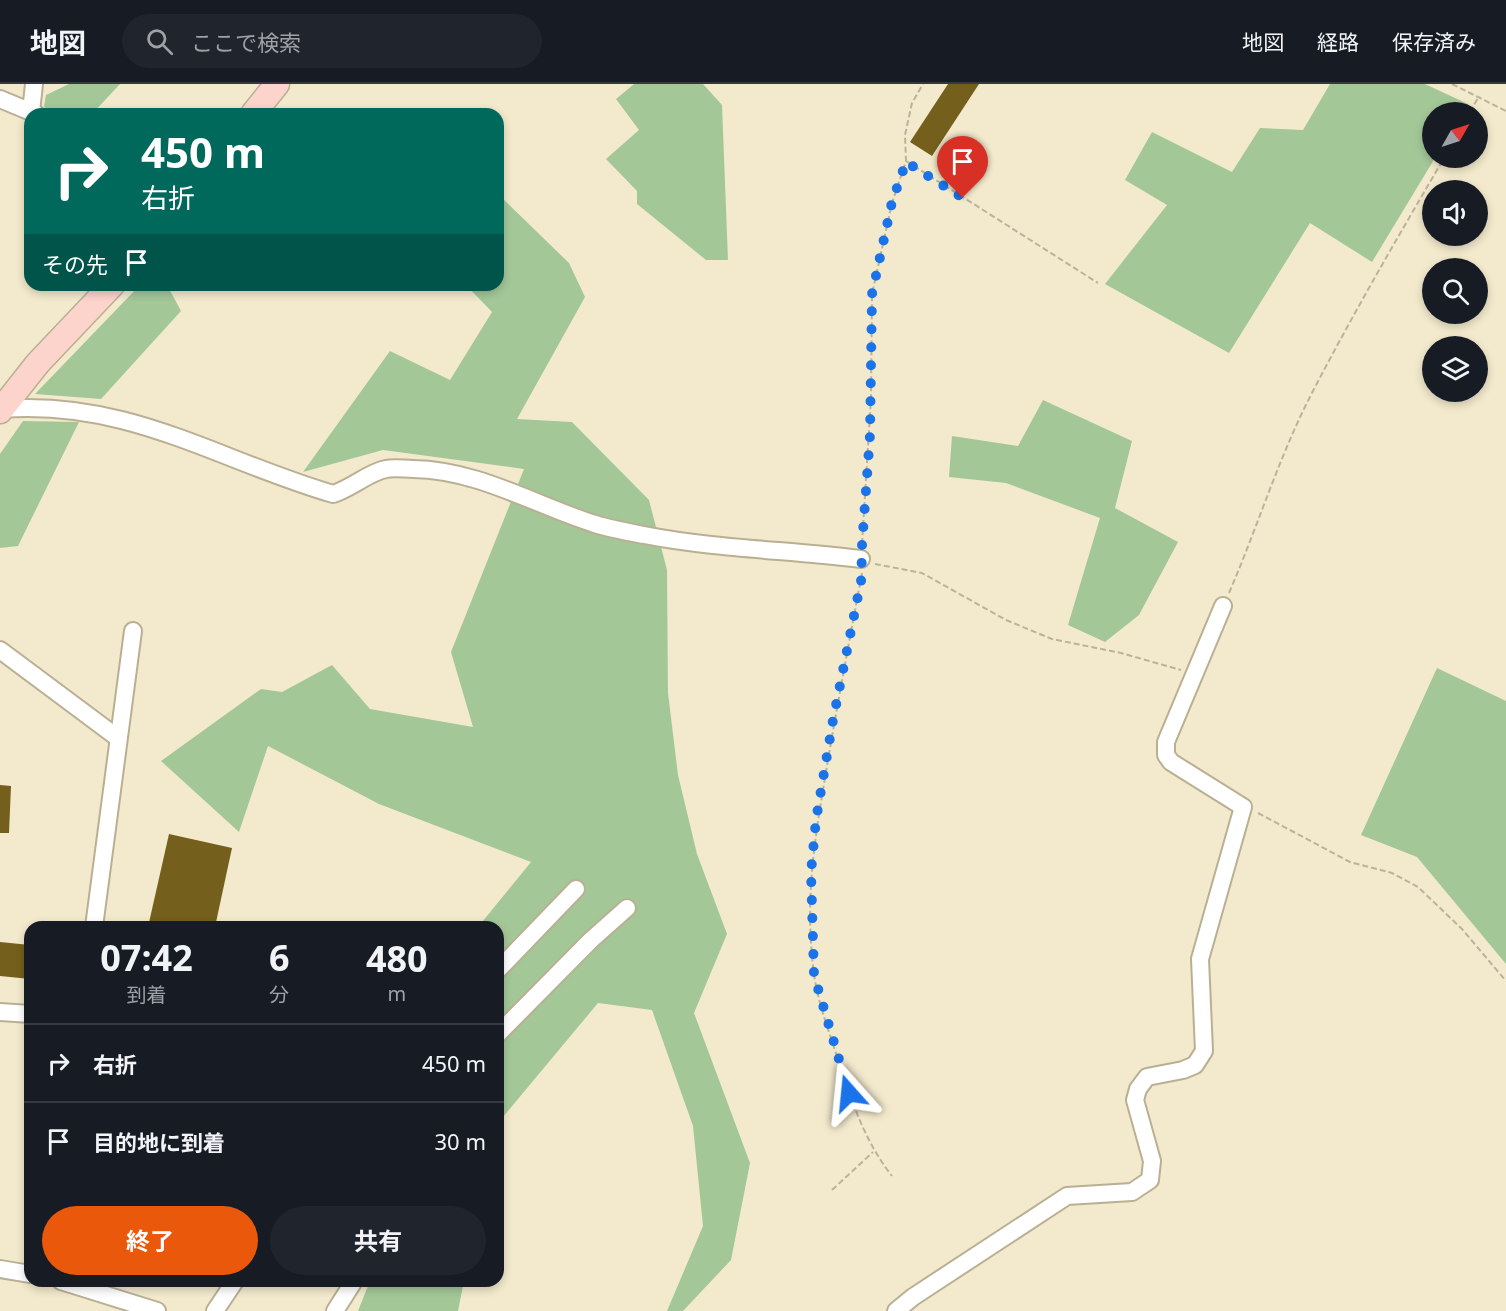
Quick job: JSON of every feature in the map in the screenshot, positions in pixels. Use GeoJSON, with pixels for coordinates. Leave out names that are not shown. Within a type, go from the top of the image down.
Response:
{"type":"FeatureCollection","features":[{"type":"Feature","properties":{"kind":"main road"},"geometry":{"type":"LineString","coordinates":[[258,108],[277,84]]}},
{"type":"Feature","properties":{"kind":"main road"},"geometry":{"type":"LineString","coordinates":[[1,410],[38,363],[106,291]]}},
{"type":"Feature","properties":{"kind":"street"},"geometry":{"type":"LineString","coordinates":[[33,108],[34,84]]}},
{"type":"Feature","properties":{"kind":"street"},"geometry":{"type":"LineString","coordinates":[[0,99],[24,109]]}},
{"type":"Feature","properties":{"kind":"street"},"geometry":{"type":"LineString","coordinates":[[1,410],[86,411],[139,423],[333,494],[351,488],[387,468],[434,470],[507,489],[595,524],[645,535],[861,559]]}},
{"type":"Feature","properties":{"kind":"street"},"geometry":{"type":"LineString","coordinates":[[896,1311],[913,1297],[1067,1196],[1132,1192],[1150,1180],[1152,1161],[1135,1100],[1138,1089],[1147,1077],[1183,1070],[1195,1065],[1204,1051],[1200,959],[1243,807],[1171,762],[1166,755],[1166,742],[1186,700],[1192,678],[1223,606]]}},
{"type":"Feature","properties":{"kind":"street"},"geometry":{"type":"LineString","coordinates":[[95,921],[133,631]]}},
{"type":"Feature","properties":{"kind":"street"},"geometry":{"type":"LineString","coordinates":[[0,650],[118,738]]}},
{"type":"Feature","properties":{"kind":"street"},"geometry":{"type":"LineString","coordinates":[[504,964],[576,889]]}},
{"type":"Feature","properties":{"kind":"street"},"geometry":{"type":"LineString","coordinates":[[504,1028],[591,940],[627,908]]}},
{"type":"Feature","properties":{"kind":"street"},"geometry":{"type":"LineString","coordinates":[[0,1012],[24,1014]]}},
{"type":"Feature","properties":{"kind":"street"},"geometry":{"type":"LineString","coordinates":[[0,1269],[24,1273]]}},
{"type":"Feature","properties":{"kind":"street"},"geometry":{"type":"LineString","coordinates":[[80,1287],[157,1311]]}},
{"type":"Feature","properties":{"kind":"street"},"geometry":{"type":"LineString","coordinates":[[215,1311],[231,1287]]}},
{"type":"Feature","properties":{"kind":"street"},"geometry":{"type":"LineString","coordinates":[[335,1311],[350,1287]]}},
{"type":"Feature","properties":{"kind":"path"},"geometry":{"type":"LineString","coordinates":[[892,1176],[873,1152],[849,1093],[821,1006],[814,975],[810,908],[811,872],[816,820],[863,571],[861,559],[870,431],[872,294],[892,202],[906,162],[905,135],[912,103],[923,84]]}},
{"type":"Feature","properties":{"kind":"path"},"geometry":{"type":"LineString","coordinates":[[1452,84],[1506,111]]}},
{"type":"Feature","properties":{"kind":"path"},"geometry":{"type":"LineString","coordinates":[[1476,102],[1479,96]]}},
{"type":"Feature","properties":{"kind":"path"},"geometry":{"type":"LineString","coordinates":[[906,162],[1098,283]]}},
{"type":"Feature","properties":{"kind":"path"},"geometry":{"type":"LineString","coordinates":[[1223,606],[1275,471],[1312,392],[1437,168]]}},
{"type":"Feature","properties":{"kind":"path"},"geometry":{"type":"LineString","coordinates":[[861,559],[922,573],[1006,620],[1052,639],[1159,663],[1184,671],[1192,678]]}},
{"type":"Feature","properties":{"kind":"path"},"geometry":{"type":"LineString","coordinates":[[1243,807],[1350,862],[1392,873],[1418,886],[1462,929],[1506,981]]}},
{"type":"Feature","properties":{"kind":"path"},"geometry":{"type":"LineString","coordinates":[[832,1190],[873,1152]]}},
{"type":"Feature","properties":{"kind":"green space"},"geometry":{"type":"Polygon","coordinates":[[[69,84],[120,84],[98,108],[46,108],[46,95],[69,84]]]}},
{"type":"Feature","properties":{"kind":"green space"},"geometry":{"type":"Polygon","coordinates":[[[634,84],[703,84],[722,105],[728,260],[706,260],[637,204],[637,191],[606,159],[639,130],[616,99],[634,84]]]}},
{"type":"Feature","properties":{"kind":"green space"},"geometry":{"type":"Polygon","coordinates":[[[1330,84],[1425,84],[1464,102],[1422,102],[1422,168],[1429,168],[1372,262],[1310,223],[1229,353],[1105,284],[1167,205],[1125,180],[1152,132],[1232,172],[1260,128],[1303,130],[1330,84]]]}},
{"type":"Feature","properties":{"kind":"green space"},"geometry":{"type":"Polygon","coordinates":[[[504,200],[569,263],[585,297],[517,419],[572,422],[649,500],[667,570],[668,693],[678,775],[697,854],[727,934],[694,1013],[750,1163],[731,1260],[683,1311],[667,1311],[703,1226],[693,1126],[652,1010],[598,1003],[504,1116],[504,921],[483,921],[531,862],[379,804],[268,746],[239,832],[161,761],[261,689],[282,692],[332,665],[370,709],[473,727],[451,652],[524,469],[383,450],[303,472],[390,351],[450,380],[492,312],[472,291],[504,291],[504,200]]]}},
{"type":"Feature","properties":{"kind":"green space"},"geometry":{"type":"Polygon","coordinates":[[[134,291],[170,291],[181,311],[101,399],[35,394],[134,291]]]}},
{"type":"Feature","properties":{"kind":"green space"},"geometry":{"type":"Polygon","coordinates":[[[1043,400],[1132,441],[1115,508],[1178,542],[1139,615],[1105,642],[1068,625],[1100,518],[1006,483],[949,477],[952,436],[1018,446],[1043,400]]]}},
{"type":"Feature","properties":{"kind":"green space"},"geometry":{"type":"Polygon","coordinates":[[[23,421],[79,422],[18,546],[0,548],[0,454],[23,421]]]}},
{"type":"Feature","properties":{"kind":"green space"},"geometry":{"type":"Polygon","coordinates":[[[1437,668],[1506,701],[1506,964],[1417,857],[1361,835],[1437,668]]]}},
{"type":"Feature","properties":{"kind":"green space"},"geometry":{"type":"Polygon","coordinates":[[[368,1287],[463,1287],[458,1311],[358,1311],[368,1287]]]}},
{"type":"Feature","properties":{"kind":"building"},"geometry":{"type":"Polygon","coordinates":[[[948,84],[979,84],[932,156],[910,142],[948,84]]]}},
{"type":"Feature","properties":{"kind":"building"},"geometry":{"type":"Polygon","coordinates":[[[0,785],[11,786],[9,833],[0,833],[0,785]]]}},
{"type":"Feature","properties":{"kind":"building"},"geometry":{"type":"Polygon","coordinates":[[[169,834],[232,848],[216,921],[149,921],[169,834]]]}},
{"type":"Feature","properties":{"kind":"building"},"geometry":{"type":"Polygon","coordinates":[[[0,942],[24,944],[24,978],[0,976],[0,942]]]}},
{"type":"Feature","properties":{"kind":"route"},"geometry":{"type":"LineString","coordinates":[[849,1093],[821,1006],[814,975],[810,898],[816,820],[833,720],[863,571],[861,559],[871,399],[872,294],[892,202],[906,162],[963,198]]}}]}
